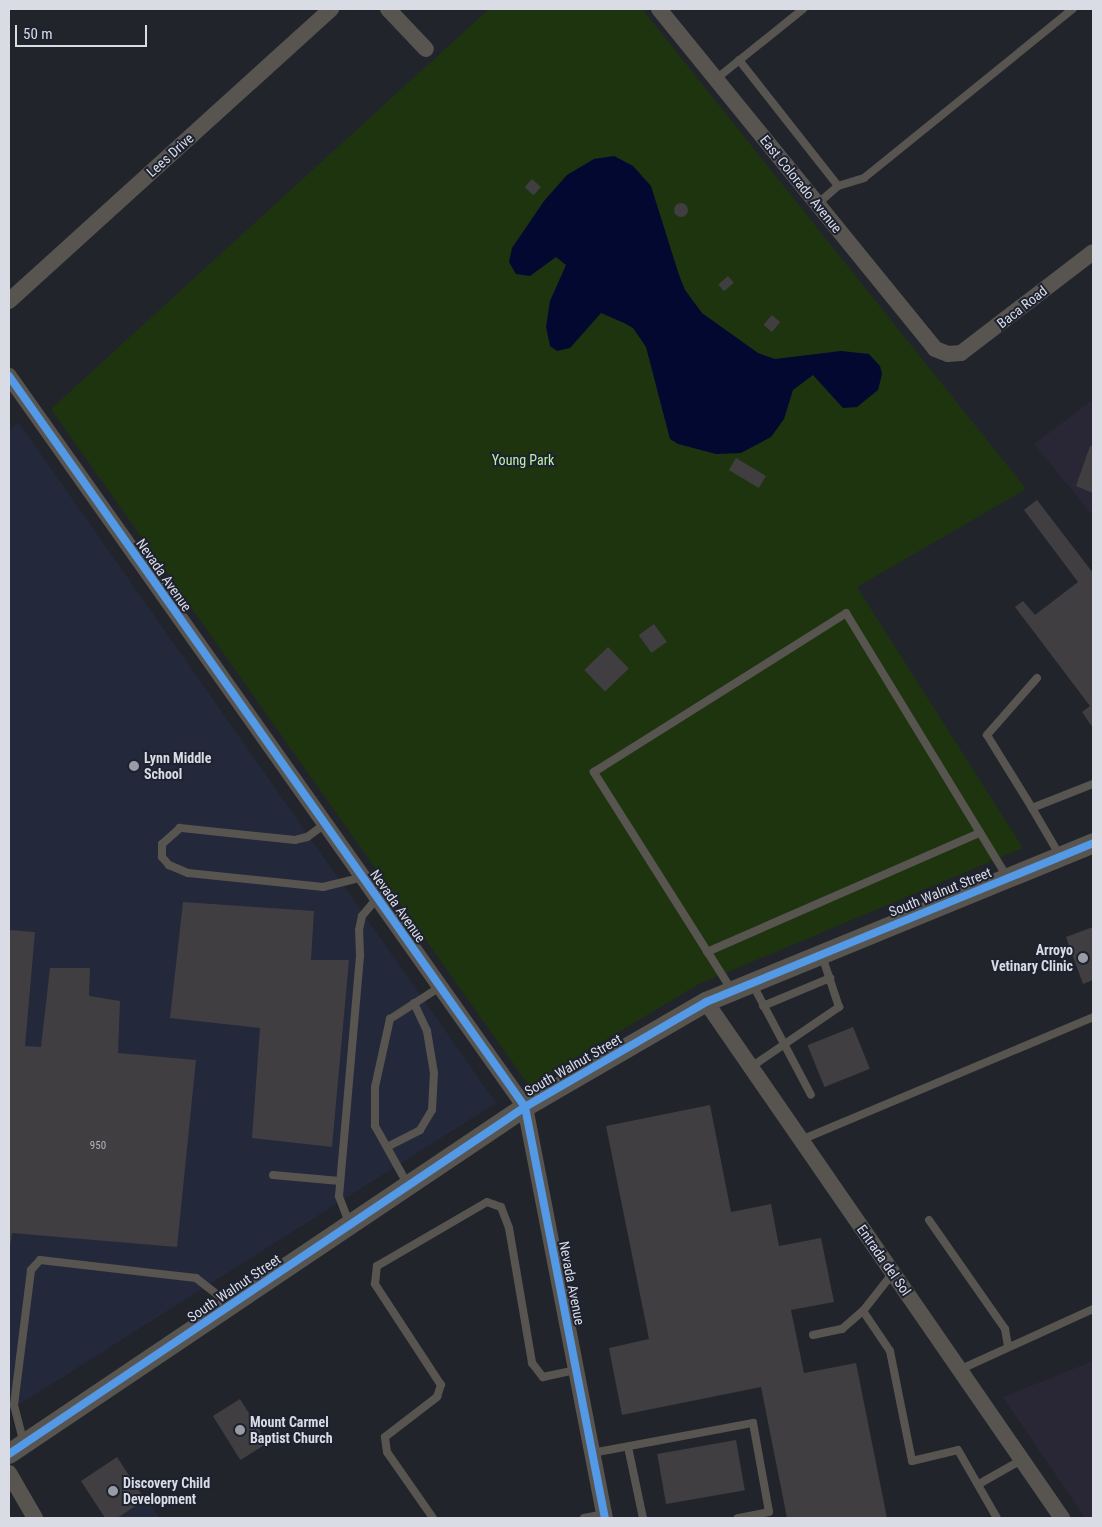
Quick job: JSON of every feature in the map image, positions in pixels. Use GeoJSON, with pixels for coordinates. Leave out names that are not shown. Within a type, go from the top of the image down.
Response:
{"type":"FeatureCollection","features":[{"type":"Feature","properties":{"kind":"street","name":"Lees Drive"},"geometry":{"type":"LineString","coordinates":[[9,301],[330,9]]}},
{"type":"Feature","properties":{"kind":"street"},"geometry":{"type":"LineString","coordinates":[[388,9],[426,49]]}},
{"type":"Feature","properties":{"kind":"street","name":"East Colorado Avenue"},"geometry":{"type":"LineString","coordinates":[[659,9],[935,349],[948,354]]}},
{"type":"Feature","properties":{"kind":"street","name":"Baca Road"},"geometry":{"type":"LineString","coordinates":[[948,354],[961,353],[1093,252]]}},
{"type":"Feature","properties":{"kind":"street","name":"Nevada Avenue"},"geometry":{"type":"LineString","coordinates":[[9,376],[525,1107],[605,1516]]}},
{"type":"Feature","properties":{"kind":"street","name":"South Walnut Street"},"geometry":{"type":"LineString","coordinates":[[16,1449],[525,1107],[706,1002],[1093,843]]}},
{"type":"Feature","properties":{"kind":"street","name":"Entrada del Sol"},"geometry":{"type":"LineString","coordinates":[[706,1002],[1062,1518]]}},
{"type":"Feature","properties":{"kind":"street"},"geometry":{"type":"LineString","coordinates":[[9,1474],[35,1518]]}},
{"type":"Feature","properties":{"kind":"lane"},"geometry":{"type":"LineString","coordinates":[[716,79],[803,9]]}},
{"type":"Feature","properties":{"kind":"lane"},"geometry":{"type":"LineString","coordinates":[[817,204],[838,186],[864,178],[1073,9]]}},
{"type":"Feature","properties":{"kind":"lane"},"geometry":{"type":"LineString","coordinates":[[739,60],[838,186]]}},
{"type":"Feature","properties":{"kind":"lane"},"geometry":{"type":"LineString","coordinates":[[732,991],[594,772],[846,613],[1008,878]]}},
{"type":"Feature","properties":{"kind":"lane"},"geometry":{"type":"LineString","coordinates":[[1037,678],[987,735],[1060,856]]}},
{"type":"Feature","properties":{"kind":"lane"},"geometry":{"type":"LineString","coordinates":[[1032,808],[1093,784]]}},
{"type":"Feature","properties":{"kind":"lane"},"geometry":{"type":"LineString","coordinates":[[325,824],[307,837],[295,840],[180,828],[162,844],[162,857],[169,865],[188,873],[323,887],[363,877]]}},
{"type":"Feature","properties":{"kind":"lane"},"geometry":{"type":"LineString","coordinates":[[707,952],[980,833]]}},
{"type":"Feature","properties":{"kind":"lane"},"geometry":{"type":"LineString","coordinates":[[350,1225],[339,1196],[360,954],[359,930],[362,916],[377,898]]}},
{"type":"Feature","properties":{"kind":"lane"},"geometry":{"type":"LineString","coordinates":[[751,1067],[839,1007],[822,954]]}},
{"type":"Feature","properties":{"kind":"lane"},"geometry":{"type":"LineString","coordinates":[[763,1006],[830,978]]}},
{"type":"Feature","properties":{"kind":"lane"},"geometry":{"type":"LineString","coordinates":[[752,983],[811,1095]]}},
{"type":"Feature","properties":{"kind":"lane"},"geometry":{"type":"LineString","coordinates":[[409,1186],[374,1126],[375,1087],[384,1035],[390,1019],[440,987]]}},
{"type":"Feature","properties":{"kind":"lane"},"geometry":{"type":"LineString","coordinates":[[387,1147],[420,1130],[432,1110],[434,1073],[427,1031],[414,1003]]}},
{"type":"Feature","properties":{"kind":"lane"},"geometry":{"type":"LineString","coordinates":[[801,1140],[1093,1018]]}},
{"type":"Feature","properties":{"kind":"lane"},"geometry":{"type":"LineString","coordinates":[[273,1175],[340,1180]]}},
{"type":"Feature","properties":{"kind":"lane"},"geometry":{"type":"LineString","coordinates":[[433,1518],[387,1452],[385,1437],[437,1397],[441,1385],[375,1284],[377,1266],[487,1202],[501,1207],[508,1228],[532,1363],[543,1377],[576,1370]]}},
{"type":"Feature","properties":{"kind":"lane"},"geometry":{"type":"LineString","coordinates":[[929,1220],[1005,1329],[1008,1346]]}},
{"type":"Feature","properties":{"kind":"lane"},"geometry":{"type":"LineString","coordinates":[[16,1449],[14,1405],[31,1270],[40,1260],[196,1278],[231,1305]]}},
{"type":"Feature","properties":{"kind":"lane"},"geometry":{"type":"LineString","coordinates":[[813,1335],[842,1329],[863,1311],[893,1273]]}},
{"type":"Feature","properties":{"kind":"lane"},"geometry":{"type":"LineString","coordinates":[[959,1370],[1008,1346],[1093,1309]]}},
{"type":"Feature","properties":{"kind":"lane"},"geometry":{"type":"LineString","coordinates":[[863,1311],[890,1351],[912,1461],[958,1450],[997,1518]]}},
{"type":"Feature","properties":{"kind":"lane"},"geometry":{"type":"LineString","coordinates":[[592,1453],[753,1423],[768,1512],[738,1518]]}},
{"type":"Feature","properties":{"kind":"lane"},"geometry":{"type":"LineString","coordinates":[[628,1446],[643,1518]]}},
{"type":"Feature","properties":{"kind":"lane"},"geometry":{"type":"LineString","coordinates":[[979,1484],[1023,1459]]}},
{"type":"Feature","properties":{"kind":"lane"},"geometry":{"type":"LineString","coordinates":[[584,1518],[605,1516]]}},
{"type":"Feature","properties":{"kind":"shaded area"},"geometry":{"type":"Polygon","coordinates":[[[1093,400],[1093,516],[1034,444],[1093,400]]]}},
{"type":"Feature","properties":{"kind":"shaded area","name":"Lynn Middle School"},"geometry":{"type":"Polygon","coordinates":[[[19,423],[496,1103],[9,1411],[9,430],[19,423]]]}},
{"type":"Feature","properties":{"kind":"shaded area"},"geometry":{"type":"Polygon","coordinates":[[[1093,1361],[1093,1518],[1085,1518],[1003,1397],[1093,1361]]]}},
{"type":"Feature","properties":{"kind":"shaded area"},"geometry":{"type":"Polygon","coordinates":[[[148,1499],[159,1518],[116,1518],[148,1499]]]}},
{"type":"Feature","properties":{"kind":"green space","name":"Young Park"},"geometry":{"type":"Polygon","coordinates":[[[489,9],[642,9],[1026,489],[857,587],[1023,848],[697,985],[529,1086],[51,409],[489,9]]]}},
{"type":"Feature","properties":{"kind":"water"},"geometry":{"type":"Polygon","coordinates":[[[614,156],[633,166],[651,186],[685,290],[702,313],[758,353],[775,359],[841,351],[869,354],[880,366],[882,374],[878,390],[857,407],[843,408],[813,375],[793,390],[784,419],[771,437],[741,453],[716,454],[678,444],[670,439],[646,347],[633,328],[601,313],[570,348],[557,351],[550,346],[546,327],[550,301],[566,265],[556,257],[530,276],[516,274],[509,262],[512,248],[544,201],[567,175],[594,159],[614,156]]]}},
{"type":"Feature","properties":{"kind":"building"},"geometry":{"type":"Polygon","coordinates":[[[532,179],[541,187],[534,195],[525,187],[532,179]]]}},
{"type":"Feature","properties":{"kind":"building"},"geometry":{"type":"Polygon","coordinates":[[[681,203],[686,205],[688,210],[686,215],[681,217],[676,215],[674,210],[676,205],[681,203]]]}},
{"type":"Feature","properties":{"kind":"building"},"geometry":{"type":"Polygon","coordinates":[[[728,276],[734,283],[724,291],[718,285],[728,276]]]}},
{"type":"Feature","properties":{"kind":"building"},"geometry":{"type":"Polygon","coordinates":[[[772,315],[780,322],[772,332],[763,325],[772,315]]]}},
{"type":"Feature","properties":{"kind":"building"},"geometry":{"type":"Polygon","coordinates":[[[1090,446],[1093,447],[1093,493],[1076,486],[1090,446]]]}},
{"type":"Feature","properties":{"kind":"building"},"geometry":{"type":"Polygon","coordinates":[[[736,458],[766,476],[759,488],[729,470],[736,458]]]}},
{"type":"Feature","properties":{"kind":"building"},"geometry":{"type":"Polygon","coordinates":[[[1037,500],[1093,573],[1093,728],[1082,712],[1090,706],[1015,607],[1023,601],[1035,615],[1078,582],[1024,510],[1037,500]]]}},
{"type":"Feature","properties":{"kind":"building"},"geometry":{"type":"Polygon","coordinates":[[[654,624],[667,642],[652,653],[639,635],[654,624]]]}},
{"type":"Feature","properties":{"kind":"building"},"geometry":{"type":"Polygon","coordinates":[[[608,647],[629,669],[605,692],[584,670],[608,647]]]}},
{"type":"Feature","properties":{"kind":"building"},"geometry":{"type":"Polygon","coordinates":[[[183,902],[314,911],[311,960],[349,960],[332,1147],[252,1138],[260,1028],[170,1018],[183,902]]]}},
{"type":"Feature","properties":{"kind":"building","name":"Arroyo Vetinary Clinic"},"geometry":{"type":"Polygon","coordinates":[[[1093,927],[1093,980],[1083,984],[1066,937],[1093,927]]]}},
{"type":"Feature","properties":{"kind":"building"},"geometry":{"type":"Polygon","coordinates":[[[9,930],[35,932],[25,1046],[41,1047],[50,968],[90,968],[89,996],[120,1001],[118,1053],[196,1060],[177,1247],[12,1233],[9,1253],[9,930]]]}},
{"type":"Feature","properties":{"kind":"building"},"geometry":{"type":"Polygon","coordinates":[[[853,1027],[870,1069],[824,1087],[808,1045],[853,1027]]]}},
{"type":"Feature","properties":{"kind":"building"},"geometry":{"type":"Polygon","coordinates":[[[710,1105],[731,1212],[771,1204],[779,1246],[821,1238],[834,1302],[791,1310],[804,1373],[856,1363],[887,1518],[787,1518],[761,1387],[622,1415],[609,1348],[649,1339],[606,1126],[710,1105]]]}},
{"type":"Feature","properties":{"kind":"building","name":"Mount Carmel Baptist Church"},"geometry":{"type":"Polygon","coordinates":[[[240,1399],[268,1443],[240,1460],[213,1416],[240,1399]]]}},
{"type":"Feature","properties":{"kind":"building"},"geometry":{"type":"Polygon","coordinates":[[[736,1440],[745,1490],[666,1504],[657,1454],[736,1440]]]}},
{"type":"Feature","properties":{"kind":"building","name":"Discovery Child Development"},"geometry":{"type":"Polygon","coordinates":[[[117,1457],[145,1500],[117,1518],[105,1518],[81,1481],[117,1457]]]}},
{"type":"Feature","properties":{"kind":"cycle path"},"geometry":{"type":"LineString","coordinates":[[9,376],[525,1107],[605,1518]]}},
{"type":"Feature","properties":{"kind":"cycle path"},"geometry":{"type":"LineString","coordinates":[[9,1454],[525,1107],[706,1002],[1093,843]]}},
{"type":"Feature","properties":{"kind":"place","name":"Lynn Middle School"},"geometry":{"type":"Point","coordinates":[134,766]}},
{"type":"Feature","properties":{"kind":"place","name":"Arroyo Vetinary Clinic"},"geometry":{"type":"Point","coordinates":[1083,958]}},
{"type":"Feature","properties":{"kind":"place","name":"Mount Carmel Baptist Church"},"geometry":{"type":"Point","coordinates":[240,1430]}},
{"type":"Feature","properties":{"kind":"place","name":"Discovery Child Development"},"geometry":{"type":"Point","coordinates":[113,1491]}}]}
